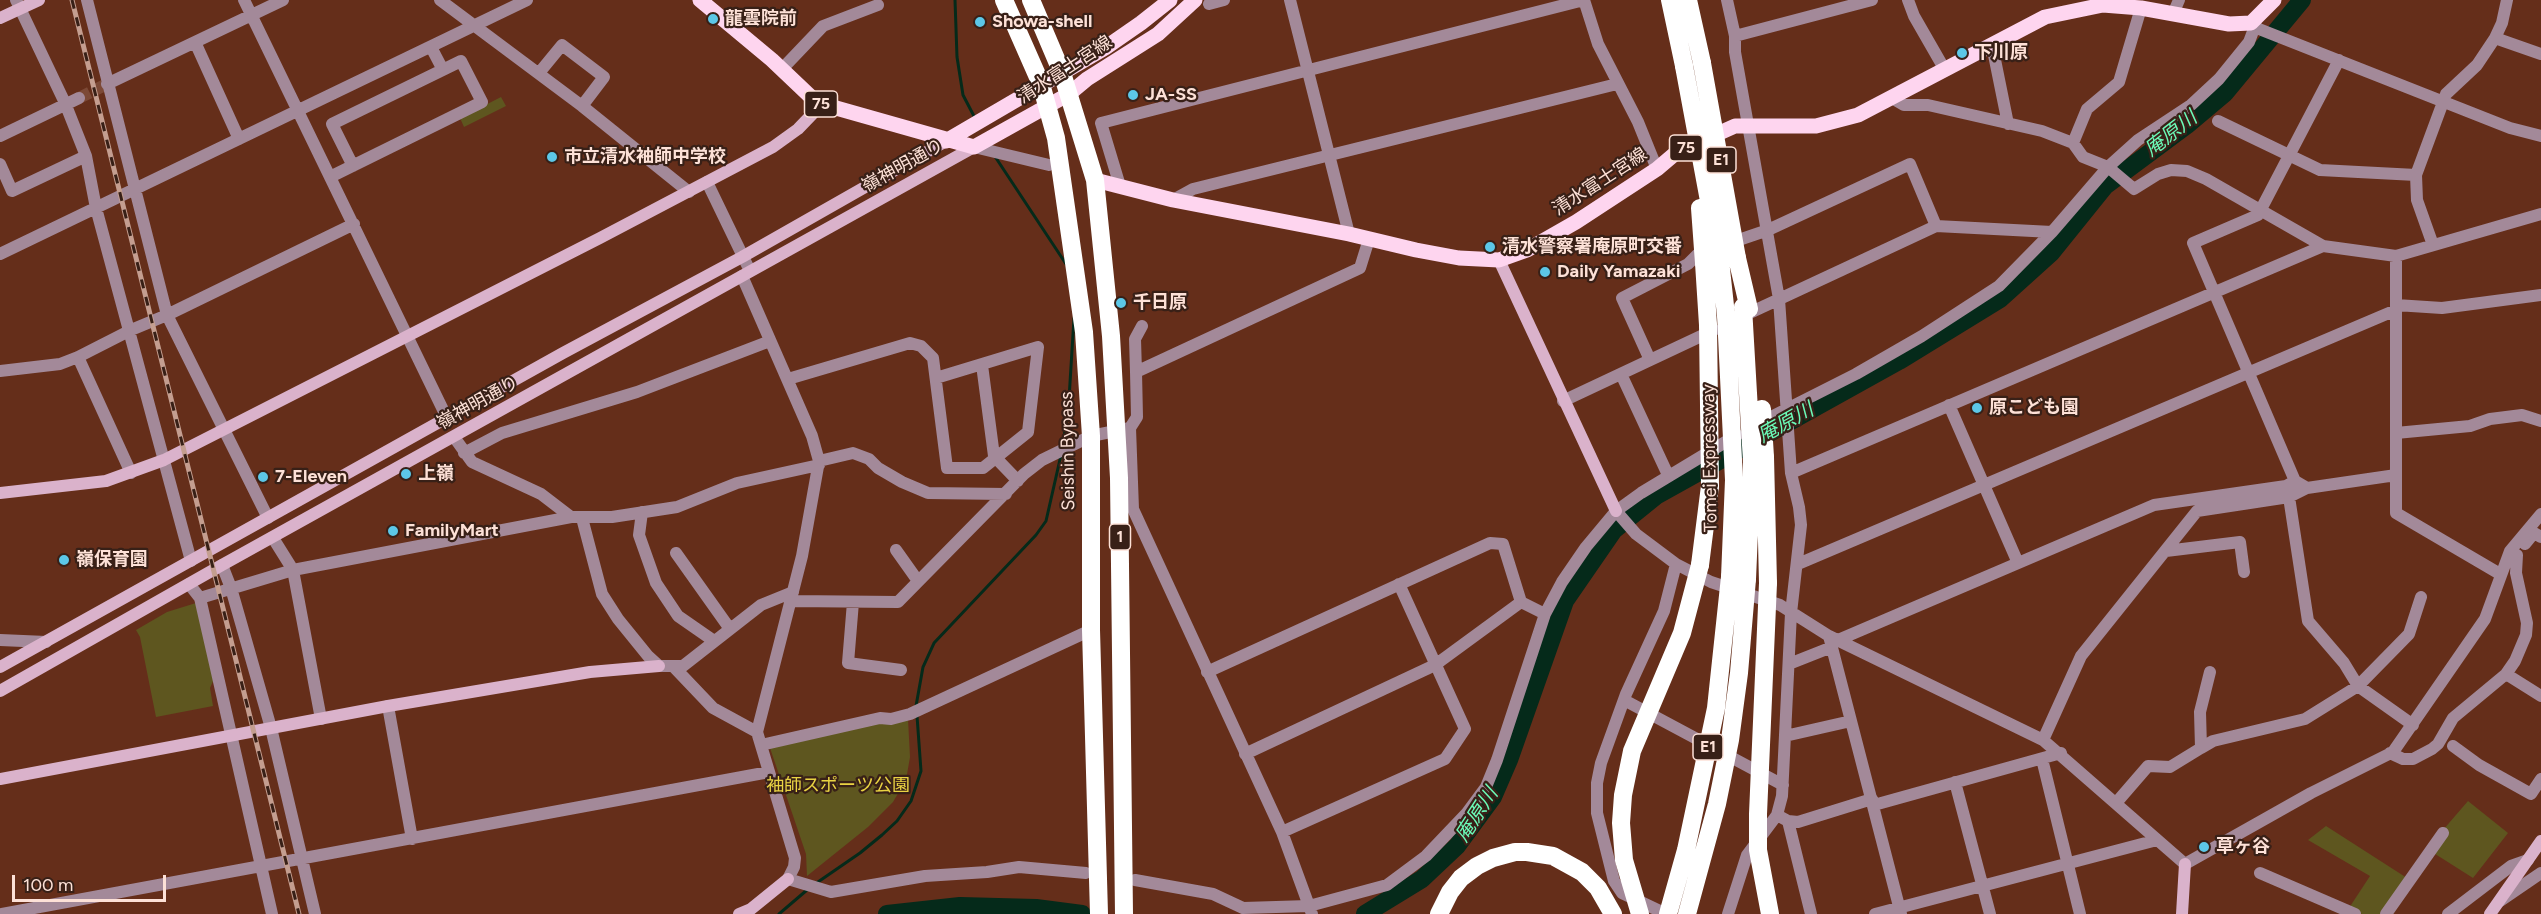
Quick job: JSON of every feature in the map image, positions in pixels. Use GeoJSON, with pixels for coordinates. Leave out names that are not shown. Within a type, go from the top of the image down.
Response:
{"type":"FeatureCollection","features":[{"type":"Feature","properties":{"kind":"highway","name":"Seishin Bypass"},"geometry":{"type":"LineString","coordinates":[[1004,0],[1041,84],[1056,138],[1084,332],[1091,436],[1091,630],[1099,914]]}},
{"type":"Feature","properties":{"kind":"highway","name":"1"},"geometry":{"type":"LineString","coordinates":[[1031,0],[1062,73],[1095,180],[1111,336],[1124,428],[1124,905]]}},
{"type":"Feature","properties":{"kind":"highway","name":"Tomei Expressway"},"geometry":{"type":"LineString","coordinates":[[1670,0],[1720,260],[1726,315],[1739,578],[1739,673],[1730,740],[1718,804],[1687,914]]}},
{"type":"Feature","properties":{"kind":"highway","name":"Tomei Expressway"},"geometry":{"type":"LineString","coordinates":[[1667,914],[1686,850],[1716,708],[1759,460],[1746,308],[1720,260],[1722,164],[1688,0]]}},
{"type":"Feature","properties":{"kind":"highway"},"geometry":{"type":"LineString","coordinates":[[1641,914],[1624,860],[1621,823],[1623,795],[1636,741],[1682,633],[1700,565],[1710,486],[1708,325],[1720,260]]}},
{"type":"Feature","properties":{"kind":"highway"},"geometry":{"type":"LineString","coordinates":[[1759,460],[1768,583],[1758,850],[1770,914]]}},
{"type":"Feature","properties":{"kind":"highway"},"geometry":{"type":"LineString","coordinates":[[1439,914],[1450,892],[1461,878],[1477,866],[1493,858],[1515,852],[1527,852],[1553,856],[1582,872],[1598,888],[1613,914]]}},
{"type":"Feature","properties":{"kind":"main road"},"geometry":{"type":"LineString","coordinates":[[0,18],[19,4],[39,0]]}},
{"type":"Feature","properties":{"kind":"main road","name":"75"},"geometry":{"type":"LineString","coordinates":[[700,0],[782,69],[812,98],[822,104],[946,141],[974,147]]}},
{"type":"Feature","properties":{"kind":"main road","name":"清水富士宮線"},"geometry":{"type":"LineString","coordinates":[[946,141],[1105,48],[1170,0]]}},
{"type":"Feature","properties":{"kind":"main road"},"geometry":{"type":"LineString","coordinates":[[2255,26],[2274,0]]}},
{"type":"Feature","properties":{"kind":"main road","name":"清水富士宮線"},"geometry":{"type":"LineString","coordinates":[[974,147],[1069,94],[1087,79],[1158,34],[1202,2]]}},
{"type":"Feature","properties":{"kind":"main road","name":"清水富士宮線"},"geometry":{"type":"LineString","coordinates":[[1095,180],[1173,200],[1350,234],[1459,258],[1499,260],[1527,250],[1576,222],[1657,169],[1677,152],[1735,126],[1816,126],[1858,115],[2045,17],[2103,5],[2141,8],[2176,7],[2229,24],[2255,26]]}},
{"type":"Feature","properties":{"kind":"main road"},"geometry":{"type":"LineString","coordinates":[[0,493],[106,480],[164,460],[773,147],[798,129],[822,104]]}},
{"type":"Feature","properties":{"kind":"main road","name":"嶺神明通り"},"geometry":{"type":"LineString","coordinates":[[0,667],[563,352],[742,257],[946,141]]}},
{"type":"Feature","properties":{"kind":"main road","name":"嶺神明通り"},"geometry":{"type":"LineString","coordinates":[[0,692],[222,565],[974,147]]}},
{"type":"Feature","properties":{"kind":"main road"},"geometry":{"type":"LineString","coordinates":[[1499,260],[1563,401],[1618,514]]}},
{"type":"Feature","properties":{"kind":"main road"},"geometry":{"type":"LineString","coordinates":[[0,779],[388,706],[590,672],[659,666]]}},
{"type":"Feature","properties":{"kind":"main road"},"geometry":{"type":"LineString","coordinates":[[2490,914],[2541,841]]}},
{"type":"Feature","properties":{"kind":"main road"},"geometry":{"type":"LineString","coordinates":[[2182,914],[2185,864]]}},
{"type":"Feature","properties":{"kind":"main road"},"geometry":{"type":"LineString","coordinates":[[739,914],[751,909],[788,879]]}},
{"type":"Feature","properties":{"kind":"street"},"geometry":{"type":"LineString","coordinates":[[87,0],[167,315],[267,518]]}},
{"type":"Feature","properties":{"kind":"street"},"geometry":{"type":"LineString","coordinates":[[244,0],[409,335],[447,418]]}},
{"type":"Feature","properties":{"kind":"street"},"geometry":{"type":"LineString","coordinates":[[107,84],[284,0]]}},
{"type":"Feature","properties":{"kind":"street"},"geometry":{"type":"LineString","coordinates":[[440,0],[582,106],[689,192]]}},
{"type":"Feature","properties":{"kind":"street"},"geometry":{"type":"LineString","coordinates":[[0,254],[431,47],[473,26],[506,5],[527,0]]}},
{"type":"Feature","properties":{"kind":"street"},"geometry":{"type":"LineString","coordinates":[[1202,2],[1224,0]]}},
{"type":"Feature","properties":{"kind":"street"},"geometry":{"type":"LineString","coordinates":[[1290,0],[1350,234]]}},
{"type":"Feature","properties":{"kind":"street"},"geometry":{"type":"LineString","coordinates":[[1120,186],[1101,123],[1584,0],[1598,44],[1638,122],[1657,169]]}},
{"type":"Feature","properties":{"kind":"street"},"geometry":{"type":"LineString","coordinates":[[1727,0],[1779,300],[1791,472],[1801,525],[1791,613],[1783,785],[1777,814],[1747,855],[1728,914]]}},
{"type":"Feature","properties":{"kind":"street"},"geometry":{"type":"LineString","coordinates":[[1735,36],[1872,0]]}},
{"type":"Feature","properties":{"kind":"street"},"geometry":{"type":"LineString","coordinates":[[1908,0],[1914,16],[1946,70]]}},
{"type":"Feature","properties":{"kind":"street"},"geometry":{"type":"LineString","coordinates":[[2433,245],[2416,200],[2416,175],[2443,101],[2450,89],[2477,65],[2495,38],[2502,23],[2507,0]]}},
{"type":"Feature","properties":{"kind":"street"},"geometry":{"type":"LineString","coordinates":[[19,4],[86,156],[96,208],[191,561]]}},
{"type":"Feature","properties":{"kind":"street"},"geometry":{"type":"LineString","coordinates":[[782,69],[823,26],[878,6]]}},
{"type":"Feature","properties":{"kind":"street"},"geometry":{"type":"LineString","coordinates":[[2073,143],[2087,109],[2119,82],[2141,8]]}},
{"type":"Feature","properties":{"kind":"street"},"geometry":{"type":"LineString","coordinates":[[1135,880],[1213,894],[1243,908],[1311,911],[1387,885],[1426,856],[1466,814],[1486,787],[1545,615],[1562,582],[1618,514],[1668,475],[1856,374],[1922,336],[2000,286],[2138,140],[2191,105],[2219,79],[2249,42],[2255,26],[2510,128],[2541,136]]}},
{"type":"Feature","properties":{"kind":"street"},"geometry":{"type":"LineString","coordinates":[[2495,38],[2541,54]]}},
{"type":"Feature","properties":{"kind":"street"},"geometry":{"type":"LineString","coordinates":[[195,42],[239,139]]}},
{"type":"Feature","properties":{"kind":"street"},"geometry":{"type":"LineString","coordinates":[[539,73],[562,45],[604,77],[582,106]]}},
{"type":"Feature","properties":{"kind":"street"},"geometry":{"type":"LineString","coordinates":[[1992,45],[2008,124]]}},
{"type":"Feature","properties":{"kind":"street"},"geometry":{"type":"LineString","coordinates":[[431,47],[443,70]]}},
{"type":"Feature","properties":{"kind":"street"},"geometry":{"type":"LineString","coordinates":[[2307,488],[2295,481],[2193,243],[2258,215],[2262,211],[2339,60]]}},
{"type":"Feature","properties":{"kind":"street"},"geometry":{"type":"LineString","coordinates":[[330,177],[353,166],[482,102],[461,61],[332,124],[353,166]]}},
{"type":"Feature","properties":{"kind":"street"},"geometry":{"type":"LineString","coordinates":[[1173,200],[1193,189],[1617,84]]}},
{"type":"Feature","properties":{"kind":"street"},"geometry":{"type":"LineString","coordinates":[[0,136],[79,98]]}},
{"type":"Feature","properties":{"kind":"street"},"geometry":{"type":"LineString","coordinates":[[1892,98],[1904,105],[1928,105],[2042,131],[2073,143],[2083,157],[2111,169],[2133,189],[2158,174],[2171,170],[2187,171],[2206,179],[2323,246],[2396,256],[2541,214]]}},
{"type":"Feature","properties":{"kind":"street"},"geometry":{"type":"LineString","coordinates":[[2218,121],[2320,170],[2416,175]]}},
{"type":"Feature","properties":{"kind":"street"},"geometry":{"type":"LineString","coordinates":[[974,147],[1049,165]]}},
{"type":"Feature","properties":{"kind":"street"},"geometry":{"type":"LineString","coordinates":[[0,164],[12,191],[86,156]]}},
{"type":"Feature","properties":{"kind":"street"},"geometry":{"type":"LineString","coordinates":[[1650,360],[1622,298],[1688,264],[1699,253],[1768,230],[1910,164],[1936,226]]}},
{"type":"Feature","properties":{"kind":"street"},"geometry":{"type":"LineString","coordinates":[[707,182],[742,257],[770,341],[812,436],[819,463],[802,556],[757,732],[795,858],[794,867],[788,879],[831,892],[925,876],[987,872],[1019,867],[1086,873]]}},
{"type":"Feature","properties":{"kind":"street"},"geometry":{"type":"LineString","coordinates":[[0,371],[60,364],[78,357],[354,224]]}},
{"type":"Feature","properties":{"kind":"street"},"geometry":{"type":"LineString","coordinates":[[1563,401],[1936,226],[2052,232]]}},
{"type":"Feature","properties":{"kind":"street"},"geometry":{"type":"LineString","coordinates":[[1136,372],[1360,268],[1369,238]]}},
{"type":"Feature","properties":{"kind":"street"},"geometry":{"type":"LineString","coordinates":[[1791,472],[2323,246]]}},
{"type":"Feature","properties":{"kind":"street"},"geometry":{"type":"LineString","coordinates":[[2396,256],[2396,513],[2500,574]]}},
{"type":"Feature","properties":{"kind":"street"},"geometry":{"type":"LineString","coordinates":[[1798,564],[2396,308],[2442,308],[2541,295]]}},
{"type":"Feature","properties":{"kind":"street"},"geometry":{"type":"LineString","coordinates":[[454,437],[472,462],[541,494],[577,517],[602,594],[618,619],[659,666],[683,666],[761,605],[792,597],[853,602],[898,602],[1018,481],[1042,460],[1091,436],[1124,428],[1137,417],[1135,339],[1142,326]]}},
{"type":"Feature","properties":{"kind":"street"},"geometry":{"type":"LineString","coordinates":[[464,453],[502,433],[637,392],[770,341]]}},
{"type":"Feature","properties":{"kind":"street"},"geometry":{"type":"LineString","coordinates":[[788,379],[910,343],[921,346],[933,358],[947,468],[982,468],[994,456],[1028,432],[1038,347],[936,378]]}},
{"type":"Feature","properties":{"kind":"street"},"geometry":{"type":"LineString","coordinates":[[78,357],[131,473]]}},
{"type":"Feature","properties":{"kind":"street"},"geometry":{"type":"LineString","coordinates":[[982,365],[994,456],[1018,481]]}},
{"type":"Feature","properties":{"kind":"street"},"geometry":{"type":"LineString","coordinates":[[1621,374],[1668,475]]}},
{"type":"Feature","properties":{"kind":"street"},"geometry":{"type":"LineString","coordinates":[[1949,405],[2018,563]]}},
{"type":"Feature","properties":{"kind":"street"},"geometry":{"type":"LineString","coordinates":[[2396,433],[2470,426],[2490,419],[2522,415],[2541,421]]}},
{"type":"Feature","properties":{"kind":"street"},"geometry":{"type":"LineString","coordinates":[[1124,428],[1133,508],[1282,832],[1311,911]]}},
{"type":"Feature","properties":{"kind":"street"},"geometry":{"type":"LineString","coordinates":[[200,598],[293,570],[577,517],[612,517],[677,507],[737,483],[853,453],[868,459],[878,468],[902,482],[928,493],[1006,494]]}},
{"type":"Feature","properties":{"kind":"street"},"geometry":{"type":"LineString","coordinates":[[2043,740],[2082,656],[2197,511],[2289,497],[2307,488],[2396,475]]}},
{"type":"Feature","properties":{"kind":"street"},"geometry":{"type":"LineString","coordinates":[[1789,663],[1833,641],[2154,506],[2286,486],[2295,481]]}},
{"type":"Feature","properties":{"kind":"street"},"geometry":{"type":"LineString","coordinates":[[2289,497],[2308,621],[2344,663],[2358,686],[2413,725]]}},
{"type":"Feature","properties":{"kind":"street"},"geometry":{"type":"LineString","coordinates":[[642,512],[639,535],[656,583],[678,616],[714,641]]}},
{"type":"Feature","properties":{"kind":"street"},"geometry":{"type":"LineString","coordinates":[[1618,514],[1636,534],[1676,564],[1711,582],[1780,606],[1833,641],[2043,740],[2061,753],[2185,864],[2311,793],[2390,753],[2413,725],[2485,619],[2500,574],[2541,514]]}},
{"type":"Feature","properties":{"kind":"street"},"geometry":{"type":"LineString","coordinates":[[2513,553],[2534,533],[2541,537]]}},
{"type":"Feature","properties":{"kind":"street"},"geometry":{"type":"LineString","coordinates":[[273,538],[293,570],[321,719]]}},
{"type":"Feature","properties":{"kind":"street"},"geometry":{"type":"LineString","coordinates":[[2166,551],[2240,542],[2244,572]]}},
{"type":"Feature","properties":{"kind":"street"},"geometry":{"type":"LineString","coordinates":[[1207,672],[1490,543],[1503,544],[1521,602],[1545,615]]}},
{"type":"Feature","properties":{"kind":"street"},"geometry":{"type":"LineString","coordinates":[[896,550],[918,581]]}},
{"type":"Feature","properties":{"kind":"street"},"geometry":{"type":"LineString","coordinates":[[676,553],[730,629]]}},
{"type":"Feature","properties":{"kind":"street"},"geometry":{"type":"LineString","coordinates":[[2390,753],[2403,759],[2413,759],[2432,750],[2453,718],[2506,674],[2522,647],[2528,623],[2513,553]]}},
{"type":"Feature","properties":{"kind":"street"},"geometry":{"type":"LineString","coordinates":[[1667,914],[1622,893],[1614,881],[1598,813],[1597,783],[1601,763],[1624,700],[1664,611],[1676,564]]}},
{"type":"Feature","properties":{"kind":"street"},"geometry":{"type":"LineString","coordinates":[[222,565],[231,588],[271,728],[315,914]]}},
{"type":"Feature","properties":{"kind":"street"},"geometry":{"type":"LineString","coordinates":[[189,584],[200,598],[272,914]]}},
{"type":"Feature","properties":{"kind":"street"},"geometry":{"type":"LineString","coordinates":[[1282,832],[1445,759],[1465,729],[1399,584]]}},
{"type":"Feature","properties":{"kind":"street"},"geometry":{"type":"LineString","coordinates":[[2116,803],[2148,766],[2170,767],[2213,741],[2306,719],[2358,686],[2409,634],[2421,597]]}},
{"type":"Feature","properties":{"kind":"street"},"geometry":{"type":"LineString","coordinates":[[853,602],[848,663],[892,671],[901,670]]}},
{"type":"Feature","properties":{"kind":"street"},"geometry":{"type":"LineString","coordinates":[[1245,754],[1435,665],[1521,602]]}},
{"type":"Feature","properties":{"kind":"street"},"geometry":{"type":"LineString","coordinates":[[761,745],[880,718],[891,719],[910,714],[1091,630]]}},
{"type":"Feature","properties":{"kind":"street"},"geometry":{"type":"LineString","coordinates":[[0,640],[46,642]]}},
{"type":"Feature","properties":{"kind":"street"},"geometry":{"type":"LineString","coordinates":[[1833,641],[1900,911]]}},
{"type":"Feature","properties":{"kind":"street"},"geometry":{"type":"LineString","coordinates":[[673,666],[713,708],[757,732]]}},
{"type":"Feature","properties":{"kind":"street"},"geometry":{"type":"LineString","coordinates":[[2201,748],[2200,712],[2210,672]]}},
{"type":"Feature","properties":{"kind":"street"},"geometry":{"type":"LineString","coordinates":[[2506,674],[2541,696]]}},
{"type":"Feature","properties":{"kind":"street"},"geometry":{"type":"LineString","coordinates":[[1624,700],[1783,785]]}},
{"type":"Feature","properties":{"kind":"street"},"geometry":{"type":"LineString","coordinates":[[388,706],[412,839]]}},
{"type":"Feature","properties":{"kind":"street"},"geometry":{"type":"LineString","coordinates":[[1785,736],[1851,721]]}},
{"type":"Feature","properties":{"kind":"street"},"geometry":{"type":"LineString","coordinates":[[2453,746],[2479,765],[2532,794],[2541,779]]}},
{"type":"Feature","properties":{"kind":"street"},"geometry":{"type":"LineString","coordinates":[[1777,814],[1788,821],[1798,822],[2061,753]]}},
{"type":"Feature","properties":{"kind":"street"},"geometry":{"type":"LineString","coordinates":[[2042,759],[2080,914]]}},
{"type":"Feature","properties":{"kind":"street"},"geometry":{"type":"LineString","coordinates":[[2,914],[769,772]]}},
{"type":"Feature","properties":{"kind":"street"},"geometry":{"type":"LineString","coordinates":[[1955,782],[1990,914]]}},
{"type":"Feature","properties":{"kind":"street"},"geometry":{"type":"LineString","coordinates":[[1788,821],[1811,914]]}},
{"type":"Feature","properties":{"kind":"street"},"geometry":{"type":"LineString","coordinates":[[2385,914],[2443,833]]}},
{"type":"Feature","properties":{"kind":"street"},"geometry":{"type":"LineString","coordinates":[[1875,914],[1900,911],[1982,886],[2157,840]]}},
{"type":"Feature","properties":{"kind":"street"},"geometry":{"type":"LineString","coordinates":[[2448,914],[2511,866],[2528,860]]}},
{"type":"Feature","properties":{"kind":"street"},"geometry":{"type":"LineString","coordinates":[[2260,873],[2355,914]]}},
{"type":"Feature","properties":{"kind":"street"},"geometry":{"type":"LineString","coordinates":[[2498,903],[2541,873]]}},
{"type":"Feature","properties":{"kind":"green space"},"geometry":{"type":"Polygon","coordinates":[[[501,97],[506,106],[464,127],[460,118],[501,97]]]}},
{"type":"Feature","properties":{"kind":"green space"},"geometry":{"type":"Polygon","coordinates":[[[196,603],[214,679],[210,688],[213,706],[156,717],[140,637],[136,630],[167,612],[196,603]]]}},
{"type":"Feature","properties":{"kind":"green space","name":"袖師スポーツ公園"},"geometry":{"type":"Polygon","coordinates":[[[908,719],[910,757],[906,780],[893,802],[868,827],[807,876],[806,854],[770,748],[880,723],[908,719]]]}},
{"type":"Feature","properties":{"kind":"green space"},"geometry":{"type":"Polygon","coordinates":[[[2468,801],[2508,833],[2473,878],[2432,852],[2443,830],[2468,801]]]}},
{"type":"Feature","properties":{"kind":"green space"},"geometry":{"type":"Polygon","coordinates":[[[2326,826],[2407,878],[2380,914],[2362,914],[2349,908],[2370,876],[2308,840],[2326,826]]]}},
{"type":"Feature","properties":{"kind":"waterway"},"geometry":{"type":"LineString","coordinates":[[955,0],[957,57],[963,95],[976,120]]}},
{"type":"Feature","properties":{"kind":"waterway","name":"庵原川"},"geometry":{"type":"LineString","coordinates":[[1365,914],[1422,879],[1457,846],[1493,797],[1509,760],[1565,601],[1614,530],[1656,496],[1899,361],[2000,299],[2051,253],[2105,186],[2187,125],[2225,93],[2302,0]]}},
{"type":"Feature","properties":{"kind":"waterway"},"geometry":{"type":"LineString","coordinates":[[994,155],[1066,264]]}},
{"type":"Feature","properties":{"kind":"waterway"},"geometry":{"type":"LineString","coordinates":[[1063,446],[1069,399],[1074,318]]}},
{"type":"Feature","properties":{"kind":"waterway"},"geometry":{"type":"LineString","coordinates":[[916,706],[923,667],[934,643],[1036,535],[1046,521],[1061,455]]}},
{"type":"Feature","properties":{"kind":"waterway"},"geometry":{"type":"LineString","coordinates":[[815,884],[882,835],[897,821],[911,801],[921,771],[917,716]]}},
{"type":"Feature","properties":{"kind":"waterway"},"geometry":{"type":"LineString","coordinates":[[779,914],[807,890]]}},
{"type":"Feature","properties":{"kind":"waterway","name":"庵原川"},"geometry":{"type":"LineString","coordinates":[[887,914],[960,906],[1036,908],[1082,914]]}},
{"type":"Feature","properties":{"kind":"tunnel"},"geometry":{"type":"LineString","coordinates":[[79,98],[107,84]]}},
{"type":"Feature","properties":{"kind":"railway"},"geometry":{"type":"LineString","coordinates":[[72,0],[299,914]]}},
{"type":"Feature","properties":{"kind":"place","name":"龍雲院前"},"geometry":{"type":"Point","coordinates":[713,19]}},
{"type":"Feature","properties":{"kind":"place","name":"Showa-shell"},"geometry":{"type":"Point","coordinates":[980,22]}},
{"type":"Feature","properties":{"kind":"place","name":"下川原"},"geometry":{"type":"Point","coordinates":[1962,53]}},
{"type":"Feature","properties":{"kind":"place","name":"JA-SS"},"geometry":{"type":"Point","coordinates":[1133,95]}},
{"type":"Feature","properties":{"kind":"place","name":"市立清水袖師中学校"},"geometry":{"type":"Point","coordinates":[552,157]}},
{"type":"Feature","properties":{"kind":"place","name":"清水警察署庵原町交番"},"geometry":{"type":"Point","coordinates":[1490,247]}},
{"type":"Feature","properties":{"kind":"place","name":"Daily Yamazaki"},"geometry":{"type":"Point","coordinates":[1545,272]}},
{"type":"Feature","properties":{"kind":"place","name":"千日原"},"geometry":{"type":"Point","coordinates":[1121,303]}},
{"type":"Feature","properties":{"kind":"place","name":"原こども園"},"geometry":{"type":"Point","coordinates":[1977,408]}},
{"type":"Feature","properties":{"kind":"place","name":"上嶺"},"geometry":{"type":"Point","coordinates":[406,474]}},
{"type":"Feature","properties":{"kind":"place","name":"7-Eleven"},"geometry":{"type":"Point","coordinates":[263,477]}},
{"type":"Feature","properties":{"kind":"place","name":"FamilyMart"},"geometry":{"type":"Point","coordinates":[393,531]}},
{"type":"Feature","properties":{"kind":"place","name":"嶺保育園"},"geometry":{"type":"Point","coordinates":[64,560]}},
{"type":"Feature","properties":{"kind":"place","name":"草ヶ谷"},"geometry":{"type":"Point","coordinates":[2204,847]}}]}
